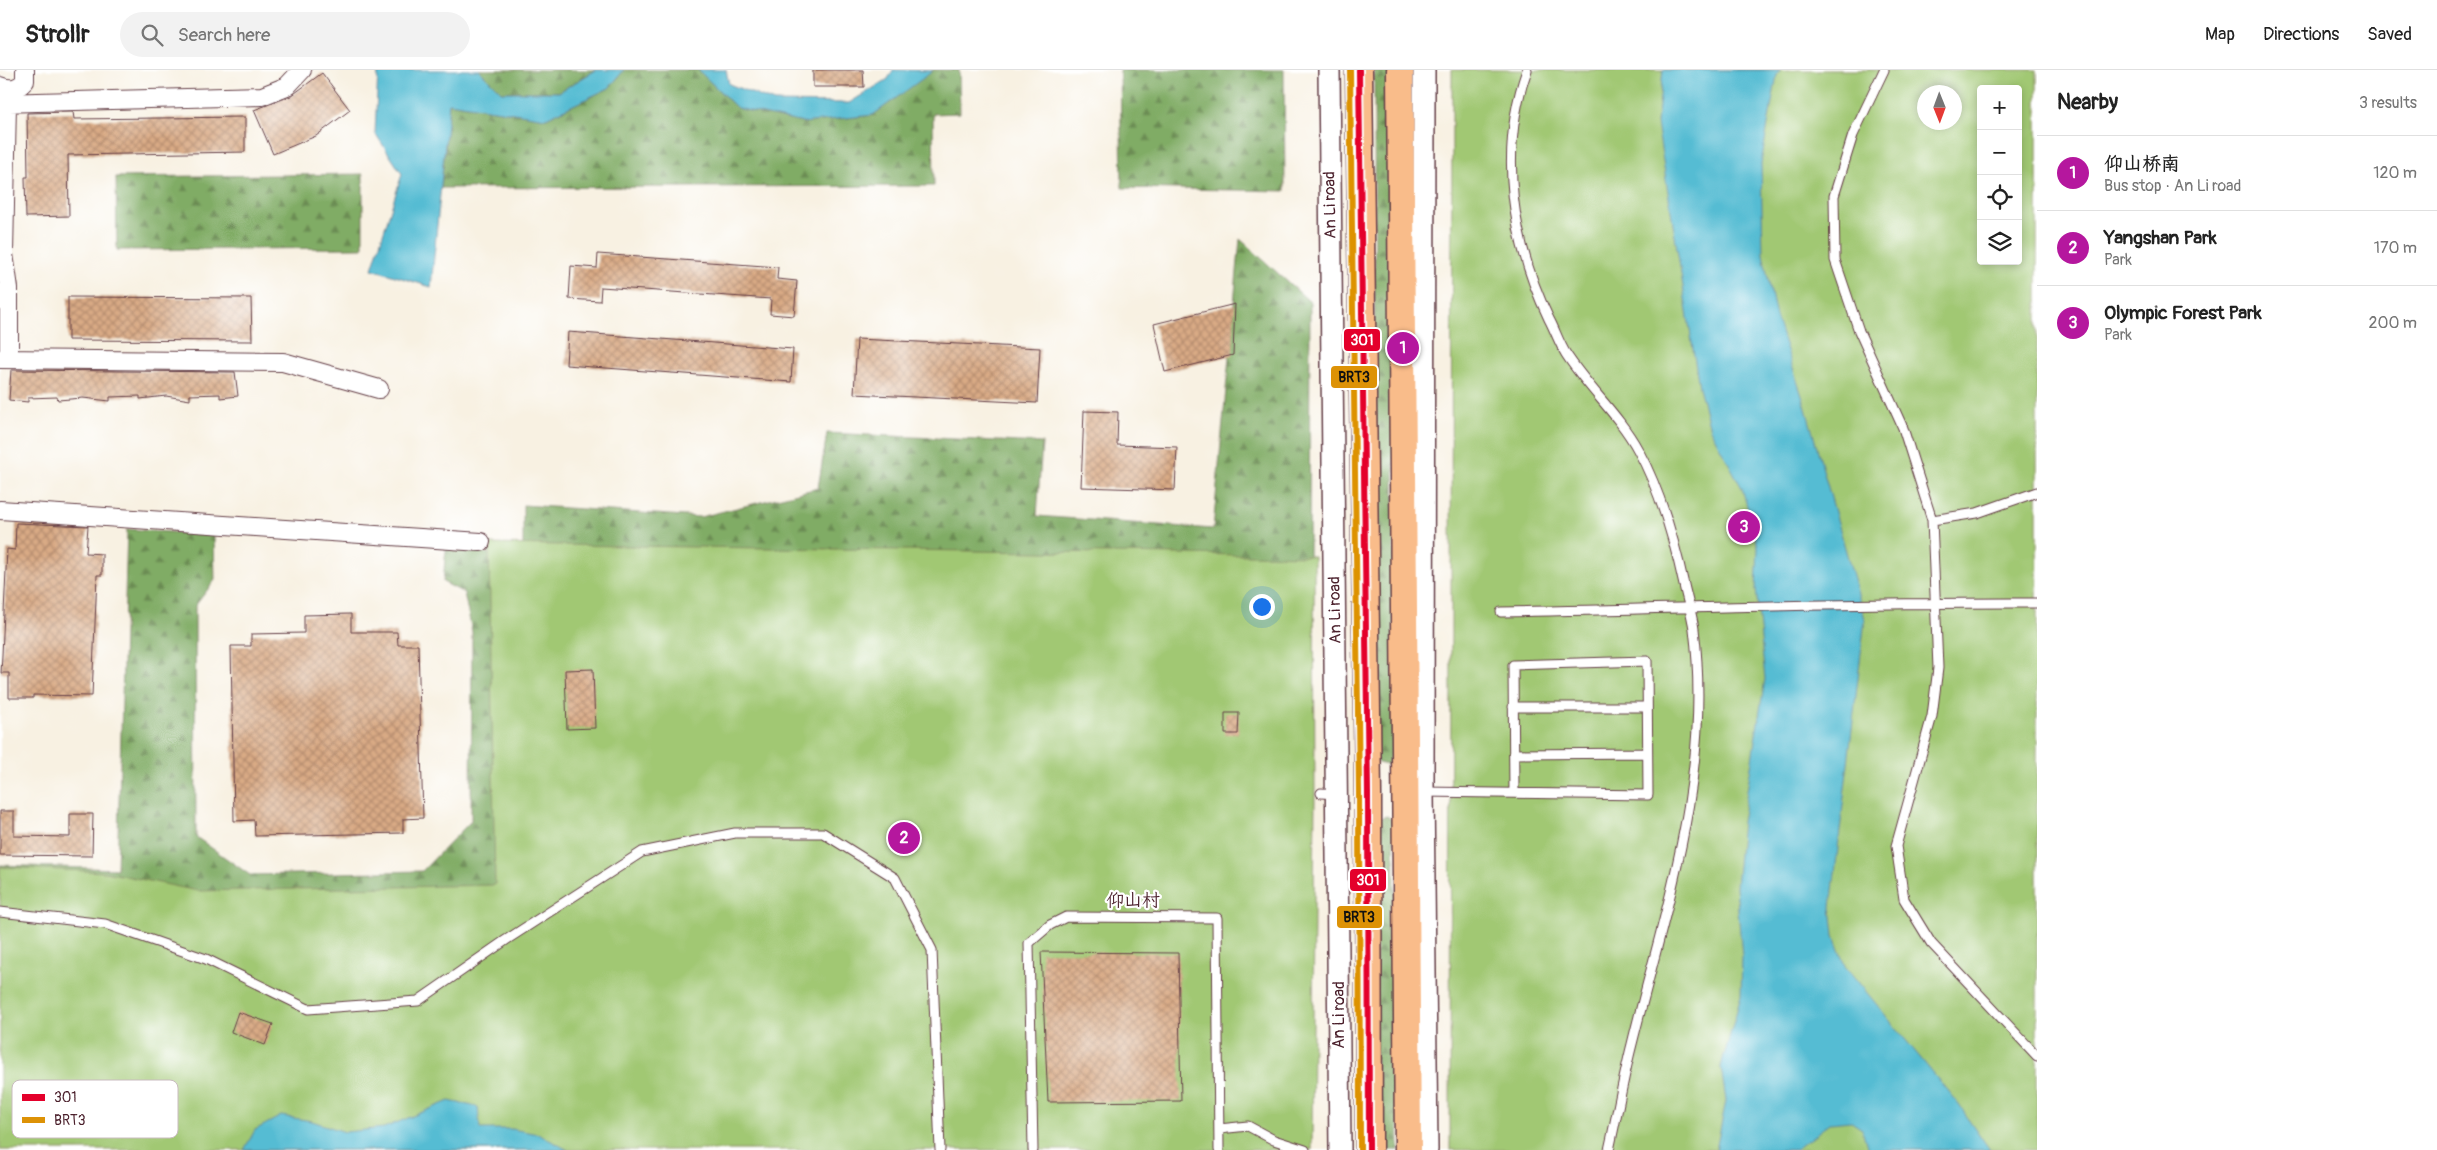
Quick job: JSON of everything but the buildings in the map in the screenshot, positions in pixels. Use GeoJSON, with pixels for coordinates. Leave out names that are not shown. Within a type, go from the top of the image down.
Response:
{"type":"FeatureCollection","features":[{"type":"Feature","properties":{"kind":"main road","name":"An Li road"},"geometry":{"type":"LineString","coordinates":[[1359,70],[1368,794],[1369,1150]]}},
{"type":"Feature","properties":{"kind":"main road"},"geometry":{"type":"LineString","coordinates":[[1400,70],[1408,1150]]}},
{"type":"Feature","properties":{"kind":"street"},"geometry":{"type":"LineString","coordinates":[[5,95],[25,81],[25,70]]}},
{"type":"Feature","properties":{"kind":"street"},"geometry":{"type":"LineString","coordinates":[[5,95],[262,96],[288,86],[302,70]]}},
{"type":"Feature","properties":{"kind":"street","name":"An Li road"},"geometry":{"type":"LineString","coordinates":[[1329,70],[1329,794],[1340,1150]]}},
{"type":"Feature","properties":{"kind":"street"},"geometry":{"type":"LineString","coordinates":[[1424,70],[1423,792],[1427,1150]]}},
{"type":"Feature","properties":{"kind":"street"},"geometry":{"type":"LineString","coordinates":[[5,95],[4,254],[9,288],[4,359],[283,362],[379,388]]}},
{"type":"Feature","properties":{"kind":"street"},"geometry":{"type":"LineString","coordinates":[[0,510],[481,542]]}},
{"type":"Feature","properties":{"kind":"lane"},"geometry":{"type":"LineString","coordinates":[[1528,70],[1518,97],[1511,152],[1514,219],[1533,285],[1566,354],[1617,418],[1639,451],[1667,515],[1694,628],[1699,701],[1693,788],[1679,864],[1631,1047],[1609,1150]]}},
{"type":"Feature","properties":{"kind":"lane"},"geometry":{"type":"LineString","coordinates":[[1884,70],[1853,135],[1834,196],[1835,260],[1859,331],[1903,428],[1932,520],[1938,668],[1932,716],[1896,846],[1904,899],[1931,943],[2037,1056]]}},
{"type":"Feature","properties":{"kind":"lane"},"geometry":{"type":"LineString","coordinates":[[1932,520],[1977,513],[2037,492]]}},
{"type":"Feature","properties":{"kind":"lane"},"geometry":{"type":"LineString","coordinates":[[1501,612],[1732,609],[1894,602],[2037,603]]}},
{"type":"Feature","properties":{"kind":"lane"},"geometry":{"type":"LineString","coordinates":[[1423,792],[1648,795],[1647,661],[1513,665],[1514,793]]}},
{"type":"Feature","properties":{"kind":"lane"},"geometry":{"type":"LineString","coordinates":[[1513,707],[1647,707]]}},
{"type":"Feature","properties":{"kind":"lane"},"geometry":{"type":"LineString","coordinates":[[1514,754],[1647,753]]}},
{"type":"Feature","properties":{"kind":"lane"},"geometry":{"type":"LineString","coordinates":[[0,912],[105,924],[206,959],[308,1009],[418,1002],[506,940],[642,852],[736,833],[823,833],[895,878],[932,950],[940,1150]]}},
{"type":"Feature","properties":{"kind":"lane"},"geometry":{"type":"LineString","coordinates":[[1033,1150],[1029,943],[1050,924],[1066,917],[1217,918],[1219,1150]]}},
{"type":"Feature","properties":{"kind":"lane"},"geometry":{"type":"LineString","coordinates":[[1219,1129],[1248,1126],[1274,1140],[1305,1150]]}},
{"type":"Feature","properties":{"kind":"green space"},"geometry":{"type":"Polygon","coordinates":[[[479,70],[596,70],[559,92],[501,92],[479,70]]]}},
{"type":"Feature","properties":{"kind":"green space"},"geometry":{"type":"Polygon","coordinates":[[[624,70],[698,70],[737,108],[803,123],[873,115],[933,70],[959,70],[960,113],[933,114],[934,186],[441,188],[449,103],[546,118],[609,88],[624,70]]]}},
{"type":"Feature","properties":{"kind":"green space"},"geometry":{"type":"Polygon","coordinates":[[[1120,70],[1284,70],[1285,191],[1122,188],[1120,70]]]}},
{"type":"Feature","properties":{"kind":"green space"},"geometry":{"type":"Polygon","coordinates":[[[1374,70],[1396,70],[1393,763],[1387,765],[1378,763],[1376,753],[1374,70]]]}},
{"type":"Feature","properties":{"kind":"green space"},"geometry":{"type":"Polygon","coordinates":[[[1452,70],[2037,70],[2037,1150],[1450,1150],[1452,70]]]}},
{"type":"Feature","properties":{"kind":"green space"},"geometry":{"type":"Polygon","coordinates":[[[363,174],[363,248],[117,250],[116,177],[363,174]]]}},
{"type":"Feature","properties":{"kind":"green space"},"geometry":{"type":"Polygon","coordinates":[[[1240,239],[1310,302],[1309,607],[523,552],[523,505],[700,517],[818,488],[827,433],[1042,443],[1037,516],[1213,529],[1240,239]]]}},
{"type":"Feature","properties":{"kind":"green space"},"geometry":{"type":"Polygon","coordinates":[[[127,529],[214,535],[215,580],[195,606],[196,837],[250,875],[422,871],[471,821],[472,632],[464,593],[443,582],[446,548],[494,554],[734,693],[414,991],[0,900],[0,865],[117,869],[127,529]]]}},
{"type":"Feature","properties":{"kind":"green space"},"geometry":{"type":"Polygon","coordinates":[[[489,544],[1314,556],[1315,794],[1312,1150],[0,1150],[0,867],[106,872],[198,891],[495,885],[489,544]]]}},
{"type":"Feature","properties":{"kind":"green space"},"geometry":{"type":"Polygon","coordinates":[[[1387,816],[1394,821],[1399,1150],[1375,1150],[1377,819],[1387,816]]]}},
{"type":"Feature","properties":{"kind":"water"},"geometry":{"type":"Polygon","coordinates":[[[378,70],[479,70],[501,92],[559,92],[596,70],[624,70],[609,88],[546,118],[449,103],[431,287],[372,269],[402,174],[375,133],[378,70]]]}},
{"type":"Feature","properties":{"kind":"water"},"geometry":{"type":"Polygon","coordinates":[[[698,70],[726,70],[729,84],[774,102],[849,103],[888,79],[893,70],[933,71],[873,115],[803,123],[737,108],[698,70]]]}},
{"type":"Feature","properties":{"kind":"water"},"geometry":{"type":"Polygon","coordinates":[[[1663,70],[1780,70],[1777,75],[1761,163],[1763,254],[1776,317],[1805,405],[1865,619],[1831,907],[1834,936],[1845,966],[1959,1105],[1990,1150],[1868,1150],[1862,1129],[1850,1121],[1830,1123],[1795,1150],[1716,1150],[1726,1101],[1721,1067],[1741,996],[1742,956],[1736,887],[1742,822],[1765,679],[1756,589],[1758,547],[1742,488],[1710,429],[1699,387],[1657,123],[1663,70]]]}},
{"type":"Feature","properties":{"kind":"water"},"geometry":{"type":"Polygon","coordinates":[[[449,1101],[478,1107],[480,1129],[512,1129],[538,1134],[568,1150],[244,1150],[255,1130],[281,1116],[312,1121],[345,1132],[384,1128],[449,1101]]]}},
{"type":"Feature","properties":{"kind":"transit line","name":"BRT3"},"geometry":{"type":"LineString","coordinates":[[1350,70],[1359,794],[1360,1150]]}},
{"type":"Feature","properties":{"kind":"transit line","name":"301"},"geometry":{"type":"LineString","coordinates":[[1359,70],[1368,794],[1369,1150]]}},
{"type":"Feature","properties":{"kind":"place","name":"仰山桥南"},"geometry":{"type":"Point","coordinates":[1403,348]}},
{"type":"Feature","properties":{"kind":"place","name":"Olympic Forest Park"},"geometry":{"type":"Point","coordinates":[1744,527]}},
{"type":"Feature","properties":{"kind":"place","name":"Yangshan Park"},"geometry":{"type":"Point","coordinates":[904,838]}},
{"type":"Feature","properties":{"kind":"district","name":"仰山村"},"geometry":{"type":"Point","coordinates":[1133,900]}}]}
